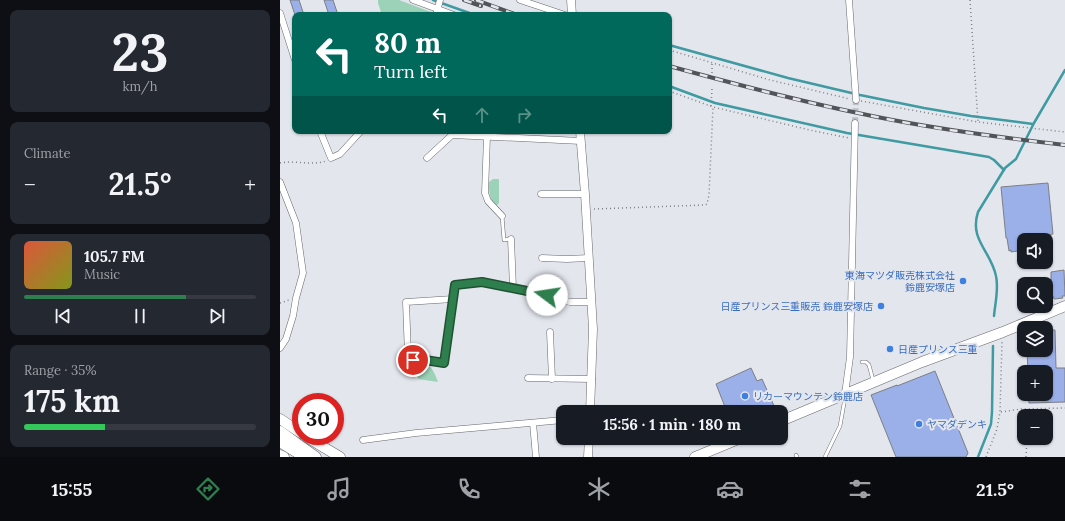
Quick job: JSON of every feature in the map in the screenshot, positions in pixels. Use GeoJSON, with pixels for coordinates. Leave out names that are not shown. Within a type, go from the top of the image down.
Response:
{"type":"FeatureCollection","features":[{"type":"Feature","properties":{"kind":"main road"},"geometry":{"type":"LineString","coordinates":[[788,418],[1065,306]]}},
{"type":"Feature","properties":{"kind":"main road"},"geometry":{"type":"LineString","coordinates":[[280,419],[292,428]]}},
{"type":"Feature","properties":{"kind":"main road"},"geometry":{"type":"LineString","coordinates":[[280,431],[310,456]]}},
{"type":"Feature","properties":{"kind":"main road"},"geometry":{"type":"LineString","coordinates":[[280,442],[310,456]]}},
{"type":"Feature","properties":{"kind":"main road"},"geometry":{"type":"LineString","coordinates":[[320,445],[340,457]]}},
{"type":"Feature","properties":{"kind":"main road"},"geometry":{"type":"LineString","coordinates":[[695,457],[724,445]]}},
{"type":"Feature","properties":{"kind":"main road"},"geometry":{"type":"LineString","coordinates":[[280,455],[284,457]]}},
{"type":"Feature","properties":{"kind":"street"},"geometry":{"type":"LineString","coordinates":[[413,0],[439,7],[448,12]]}},
{"type":"Feature","properties":{"kind":"street"},"geometry":{"type":"LineString","coordinates":[[520,0],[556,12]]}},
{"type":"Feature","properties":{"kind":"street"},"geometry":{"type":"LineString","coordinates":[[571,0],[572,12]]}},
{"type":"Feature","properties":{"kind":"street"},"geometry":{"type":"LineString","coordinates":[[849,0],[855,96]]}},
{"type":"Feature","properties":{"kind":"street"},"geometry":{"type":"LineString","coordinates":[[280,13],[292,51]]}},
{"type":"Feature","properties":{"kind":"street"},"geometry":{"type":"LineString","coordinates":[[845,394],[850,357],[855,123]]}},
{"type":"Feature","properties":{"kind":"street"},"geometry":{"type":"LineString","coordinates":[[321,134],[331,158],[340,154],[358,134]]}},
{"type":"Feature","properties":{"kind":"street"},"geometry":{"type":"LineString","coordinates":[[580,134],[592,302],[593,329],[590,405]]}},
{"type":"Feature","properties":{"kind":"street"},"geometry":{"type":"LineString","coordinates":[[427,158],[452,135],[580,141]]}},
{"type":"Feature","properties":{"kind":"street"},"geometry":{"type":"LineString","coordinates":[[487,136],[485,194],[488,201],[502,216]]}},
{"type":"Feature","properties":{"kind":"street"},"geometry":{"type":"LineString","coordinates":[[280,182],[296,223],[303,273],[286,339],[280,348]]}},
{"type":"Feature","properties":{"kind":"street"},"geometry":{"type":"LineString","coordinates":[[541,194],[585,194]]}},
{"type":"Feature","properties":{"kind":"street"},"geometry":{"type":"LineString","coordinates":[[511,239],[514,288]]}},
{"type":"Feature","properties":{"kind":"street"},"geometry":{"type":"LineString","coordinates":[[542,258],[589,258]]}},
{"type":"Feature","properties":{"kind":"street"},"geometry":{"type":"LineString","coordinates":[[453,299],[406,302],[408,355],[413,360],[444,363],[455,285],[482,282],[535,292],[570,302],[592,302]]}},
{"type":"Feature","properties":{"kind":"street"},"geometry":{"type":"LineString","coordinates":[[550,332],[552,379]]}},
{"type":"Feature","properties":{"kind":"street"},"geometry":{"type":"LineString","coordinates":[[528,378],[592,380]]}},
{"type":"Feature","properties":{"kind":"street"},"geometry":{"type":"LineString","coordinates":[[363,440],[556,421]]}},
{"type":"Feature","properties":{"kind":"street"},"geometry":{"type":"LineString","coordinates":[[533,423],[536,457]]}},
{"type":"Feature","properties":{"kind":"street"},"geometry":{"type":"LineString","coordinates":[[588,457],[589,445]]}},
{"type":"Feature","properties":{"kind":"lane"},"geometry":{"type":"LineString","coordinates":[[502,216],[504,240],[511,239]]}},
{"type":"Feature","properties":{"kind":"lane"},"geometry":{"type":"LineString","coordinates":[[862,362],[866,362],[869,365],[874,382]]}},
{"type":"Feature","properties":{"kind":"lane"},"geometry":{"type":"LineString","coordinates":[[825,457],[840,426],[845,394]]}},
{"type":"Feature","properties":{"kind":"path"},"geometry":{"type":"LineString","coordinates":[[970,0],[978,121]]}},
{"type":"Feature","properties":{"kind":"path"},"geometry":{"type":"LineString","coordinates":[[672,51],[770,80],[978,121],[1065,132]]}},
{"type":"Feature","properties":{"kind":"path"},"geometry":{"type":"LineString","coordinates":[[712,63],[712,74]]}},
{"type":"Feature","properties":{"kind":"path"},"geometry":{"type":"LineString","coordinates":[[586,208],[707,204],[712,89]]}},
{"type":"Feature","properties":{"kind":"path"},"geometry":{"type":"LineString","coordinates":[[672,92],[712,106],[806,129],[854,136]]}},
{"type":"Feature","properties":{"kind":"path"},"geometry":{"type":"LineString","coordinates":[[280,163],[316,163],[326,161],[331,158]]}},
{"type":"Feature","properties":{"kind":"path"},"geometry":{"type":"LineString","coordinates":[[986,457],[997,429],[1000,412],[1003,332]]}},
{"type":"Feature","properties":{"kind":"path"},"geometry":{"type":"LineString","coordinates":[[1029,409],[1065,408]]}},
{"type":"Feature","properties":{"kind":"path"},"geometry":{"type":"LineString","coordinates":[[1000,412],[1017,410]]}},
{"type":"Feature","properties":{"kind":"path"},"geometry":{"type":"LineString","coordinates":[[1026,457],[1027,445]]}},
{"type":"Feature","properties":{"kind":"green space"},"geometry":{"type":"Polygon","coordinates":[[[378,0],[399,0],[431,12],[381,12],[378,0]]]}},
{"type":"Feature","properties":{"kind":"green space"},"geometry":{"type":"Polygon","coordinates":[[[493,179],[499,179],[499,203],[496,206],[489,192],[489,182],[493,179]]]}},
{"type":"Feature","properties":{"kind":"green space"},"geometry":{"type":"Polygon","coordinates":[[[423,363],[431,368],[438,382],[418,379],[417,366],[423,366],[423,363]]]}},
{"type":"Feature","properties":{"kind":"building"},"geometry":{"type":"Polygon","coordinates":[[[290,0],[299,0],[303,12],[294,12],[290,0]]]}},
{"type":"Feature","properties":{"kind":"building"},"geometry":{"type":"Polygon","coordinates":[[[324,0],[333,0],[337,12],[328,12],[324,0]]]}},
{"type":"Feature","properties":{"kind":"building"},"geometry":{"type":"Polygon","coordinates":[[[1048,183],[1053,233],[1017,233],[1017,251],[1009,251],[1006,238],[1001,187],[1048,183]]]}},
{"type":"Feature","properties":{"kind":"building"},"geometry":{"type":"Polygon","coordinates":[[[1064,270],[1065,296],[1062,296],[1063,298],[1054,299],[1053,277],[1051,277],[1051,272],[1064,270]]]}},
{"type":"Feature","properties":{"kind":"building"},"geometry":{"type":"Polygon","coordinates":[[[1053,330],[1055,330],[1056,368],[1065,368],[1065,402],[1029,403],[1029,401],[1053,401],[1053,365],[1028,365],[1027,357],[1053,357],[1053,330]]]}},
{"type":"Feature","properties":{"kind":"building","name":"リカーマウンテン鈴鹿店"},"geometry":{"type":"Polygon","coordinates":[[[751,368],[757,381],[762,379],[774,405],[724,405],[716,384],[751,368]]]}},
{"type":"Feature","properties":{"kind":"building","name":"ヤマダデンキ"},"geometry":{"type":"Polygon","coordinates":[[[935,371],[968,453],[966,457],[896,457],[871,395],[935,371]]]}},
{"type":"Feature","properties":{"kind":"waterway"},"geometry":{"type":"LineString","coordinates":[[433,0],[467,12]]}},
{"type":"Feature","properties":{"kind":"waterway"},"geometry":{"type":"LineString","coordinates":[[672,46],[788,78],[860,95],[971,116],[1033,124]]}},
{"type":"Feature","properties":{"kind":"waterway"},"geometry":{"type":"LineString","coordinates":[[994,316],[997,281],[990,259],[978,238],[976,230],[978,212],[1005,168],[1016,159],[1034,123],[1065,70]]}},
{"type":"Feature","properties":{"kind":"waterway"},"geometry":{"type":"LineString","coordinates":[[672,87],[715,103],[847,133],[989,157],[1004,170]]}},
{"type":"Feature","properties":{"kind":"waterway"},"geometry":{"type":"LineString","coordinates":[[978,457],[991,424],[993,346]]}},
{"type":"Feature","properties":{"kind":"tunnel"},"geometry":{"type":"LineString","coordinates":[[855,123],[856,100]]}},
{"type":"Feature","properties":{"kind":"railway"},"geometry":{"type":"LineString","coordinates":[[464,0],[481,6]]}},
{"type":"Feature","properties":{"kind":"railway"},"geometry":{"type":"LineString","coordinates":[[476,0],[509,12]]}},
{"type":"Feature","properties":{"kind":"railway"},"geometry":{"type":"LineString","coordinates":[[672,67],[786,97],[909,123],[961,132],[1065,145]]}},
{"type":"Feature","properties":{"kind":"place","name":"東海マツダ販売株式会社 鈴鹿安塚店"},"geometry":{"type":"Point","coordinates":[963,281]}},
{"type":"Feature","properties":{"kind":"place","name":"日産プリンス三重販売 鈴鹿安塚店"},"geometry":{"type":"Point","coordinates":[881,306]}},
{"type":"Feature","properties":{"kind":"place","name":"日産プリンス三重"},"geometry":{"type":"Point","coordinates":[890,349]}},
{"type":"Feature","properties":{"kind":"place","name":"リカーマウンテン鈴鹿店"},"geometry":{"type":"Point","coordinates":[745,396]}},
{"type":"Feature","properties":{"kind":"place","name":"ヤマダデンキ"},"geometry":{"type":"Point","coordinates":[919,424]}},
{"type":"Feature","properties":{"kind":"route"},"geometry":{"type":"LineString","coordinates":[[413,360],[444,363],[455,285],[482,282],[547,295]]}}]}
